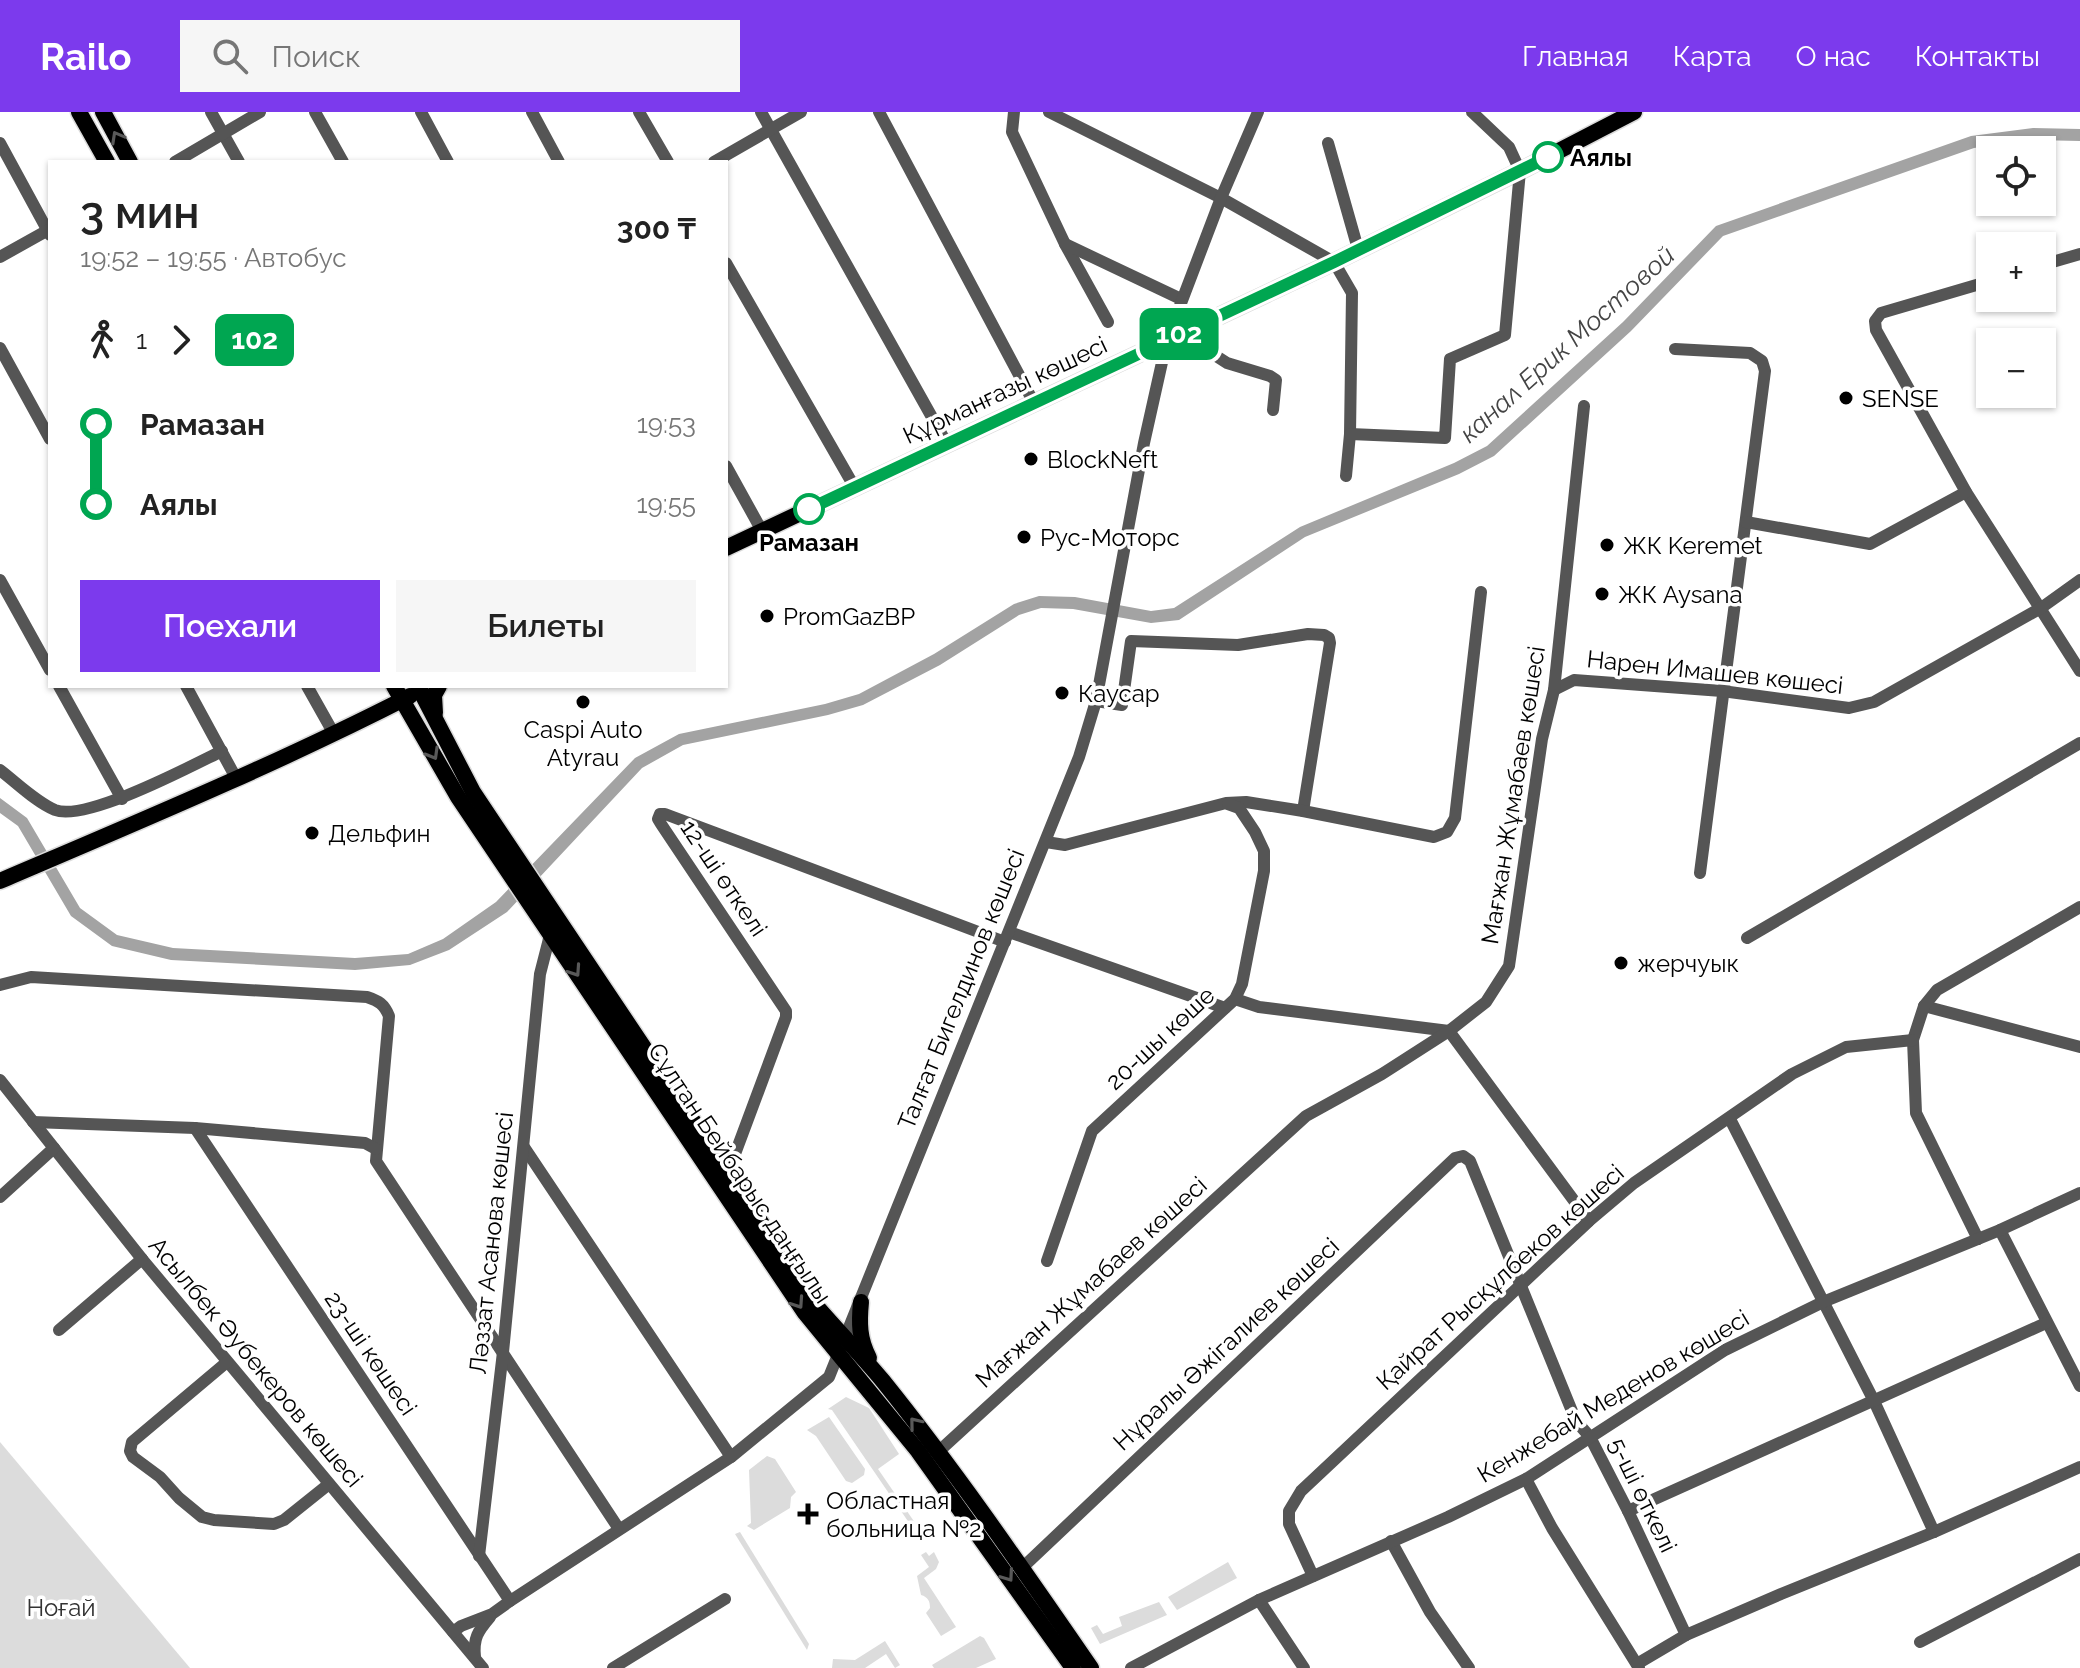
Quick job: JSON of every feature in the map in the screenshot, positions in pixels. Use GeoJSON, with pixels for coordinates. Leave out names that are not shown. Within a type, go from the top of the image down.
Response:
{"type":"FeatureCollection","features":[{"type":"Feature","properties":{"kind":"main road"},"geometry":{"type":"LineString","coordinates":[[79,112],[106,160]]}},
{"type":"Feature","properties":{"kind":"main road"},"geometry":{"type":"LineString","coordinates":[[103,112],[129,160]]}},
{"type":"Feature","properties":{"kind":"main road","name":"Құрманғазы көшесі"},"geometry":{"type":"LineString","coordinates":[[728,547],[1334,262],[1520,171],[1629,113]]}},
{"type":"Feature","properties":{"kind":"main road"},"geometry":{"type":"LineString","coordinates":[[381,711],[396,691],[416,688]]}},
{"type":"Feature","properties":{"kind":"main road","name":"Сұлтан Бейбарыс даңғылы"},"geometry":{"type":"LineString","coordinates":[[423,688],[435,719],[473,792],[842,1348],[1073,1668]]}},
{"type":"Feature","properties":{"kind":"main road"},"geometry":{"type":"LineString","coordinates":[[435,719],[434,695],[438,688]]}},
{"type":"Feature","properties":{"kind":"main road","name":"Сұлтан Бейбарыс даңғылы"},"geometry":{"type":"LineString","coordinates":[[396,691],[458,797],[805,1313],[882,1381],[938,1452],[1091,1668]]}},
{"type":"Feature","properties":{"kind":"main road"},"geometry":{"type":"LineString","coordinates":[[0,881],[381,711],[400,712],[416,724]]}},
{"type":"Feature","properties":{"kind":"main road"},"geometry":{"type":"LineString","coordinates":[[861,1302],[861,1339],[882,1381]]}},
{"type":"Feature","properties":{"kind":"street"},"geometry":{"type":"LineString","coordinates":[[211,112],[238,160]]}},
{"type":"Feature","properties":{"kind":"street"},"geometry":{"type":"LineString","coordinates":[[179,160],[260,112]]}},
{"type":"Feature","properties":{"kind":"street"},"geometry":{"type":"LineString","coordinates":[[315,112],[342,160]]}},
{"type":"Feature","properties":{"kind":"street"},"geometry":{"type":"LineString","coordinates":[[421,112],[447,160]]}},
{"type":"Feature","properties":{"kind":"street"},"geometry":{"type":"LineString","coordinates":[[532,112],[558,160]]}},
{"type":"Feature","properties":{"kind":"street"},"geometry":{"type":"LineString","coordinates":[[639,112],[667,160]]}},
{"type":"Feature","properties":{"kind":"street"},"geometry":{"type":"LineString","coordinates":[[761,112],[947,444]]}},
{"type":"Feature","properties":{"kind":"street"},"geometry":{"type":"LineString","coordinates":[[718,160],[801,112]]}},
{"type":"Feature","properties":{"kind":"street"},"geometry":{"type":"LineString","coordinates":[[879,112],[1034,403]]}},
{"type":"Feature","properties":{"kind":"street"},"geometry":{"type":"LineString","coordinates":[[1014,112],[1012,132],[1065,244],[1108,322]]}},
{"type":"Feature","properties":{"kind":"street"},"geometry":{"type":"LineString","coordinates":[[1049,112],[1221,198],[1334,262],[1352,293],[1350,434],[1346,476]]}},
{"type":"Feature","properties":{"kind":"street"},"geometry":{"type":"LineString","coordinates":[[1167,340],[1221,198],[1258,112]]}},
{"type":"Feature","properties":{"kind":"street"},"geometry":{"type":"LineString","coordinates":[[1350,434],[1445,438],[1450,359],[1505,335],[1520,171],[1509,147],[1472,112]]}},
{"type":"Feature","properties":{"kind":"street"},"geometry":{"type":"LineString","coordinates":[[0,143],[48,230]]}},
{"type":"Feature","properties":{"kind":"street"},"geometry":{"type":"LineString","coordinates":[[1328,143],[1358,249]]}},
{"type":"Feature","properties":{"kind":"street"},"geometry":{"type":"LineString","coordinates":[[0,257],[48,233]]}},
{"type":"Feature","properties":{"kind":"street"},"geometry":{"type":"LineString","coordinates":[[1065,244],[1181,299]]}},
{"type":"Feature","properties":{"kind":"street"},"geometry":{"type":"LineString","coordinates":[[2056,261],[2080,254]]}},
{"type":"Feature","properties":{"kind":"street"},"geometry":{"type":"LineString","coordinates":[[728,266],[855,488]]}},
{"type":"Feature","properties":{"kind":"street"},"geometry":{"type":"LineString","coordinates":[[1976,285],[1881,313],[1875,321],[1876,330],[1966,492],[2080,671]]}},
{"type":"Feature","properties":{"kind":"street"},"geometry":{"type":"LineString","coordinates":[[1192,328],[1213,354],[1227,363],[1276,380],[1273,410]]}},
{"type":"Feature","properties":{"kind":"street","name":"Талғат Бигелдинов көшесі"},"geometry":{"type":"LineString","coordinates":[[492,1614],[731,1457],[829,1377],[1079,757],[1096,701],[1144,443],[1167,340]]}},
{"type":"Feature","properties":{"kind":"street"},"geometry":{"type":"LineString","coordinates":[[0,348],[48,435]]}},
{"type":"Feature","properties":{"kind":"street"},"geometry":{"type":"LineString","coordinates":[[1675,349],[1750,353],[1762,361],[1765,371],[1700,873]]}},
{"type":"Feature","properties":{"kind":"street","name":"Мағжан Жұмабаев көшесі"},"geometry":{"type":"LineString","coordinates":[[938,1452],[1306,1116],[1382,1074],[1449,1031],[1486,1002],[1509,966],[1542,739],[1554,690],[1584,406]]}},
{"type":"Feature","properties":{"kind":"street"},"geometry":{"type":"LineString","coordinates":[[728,470],[762,531]]}},
{"type":"Feature","properties":{"kind":"street"},"geometry":{"type":"LineString","coordinates":[[1746,522],[1870,544],[1966,492]]}},
{"type":"Feature","properties":{"kind":"street"},"geometry":{"type":"LineString","coordinates":[[0,580],[48,666]]}},
{"type":"Feature","properties":{"kind":"street","name":"Нарен Имашев көшесi"},"geometry":{"type":"LineString","coordinates":[[1554,690],[1574,680],[1722,691],[1849,708],[1874,702],[2041,608],[2080,580]]}},
{"type":"Feature","properties":{"kind":"street"},"geometry":{"type":"LineString","coordinates":[[1046,842],[1065,845],[1226,803],[1246,802],[1434,837],[1447,832],[1455,818],[1481,592]]}},
{"type":"Feature","properties":{"kind":"street"},"geometry":{"type":"LineString","coordinates":[[1096,701],[1122,705],[1131,641],[1238,645],[1308,634],[1324,635],[1330,643],[1303,811]]}},
{"type":"Feature","properties":{"kind":"street"},"geometry":{"type":"LineString","coordinates":[[60,688],[122,799]]}},
{"type":"Feature","properties":{"kind":"street"},"geometry":{"type":"LineString","coordinates":[[187,688],[236,778]]}},
{"type":"Feature","properties":{"kind":"street"},"geometry":{"type":"LineString","coordinates":[[308,688],[334,734]]}},
{"type":"Feature","properties":{"kind":"street"},"geometry":{"type":"LineString","coordinates":[[1747,938],[2080,743]]}},
{"type":"Feature","properties":{"kind":"street"},"geometry":{"type":"LineString","coordinates":[[0,770],[57,811],[72,811],[122,799],[222,751]]}},
{"type":"Feature","properties":{"kind":"street","name":"20-шы көше"},"geometry":{"type":"LineString","coordinates":[[1047,1261],[1092,1131],[1235,999],[1242,984],[1264,871],[1264,851],[1239,808],[1226,803]]}},
{"type":"Feature","properties":{"kind":"street","name":"12-ші өткелі"},"geometry":{"type":"LineString","coordinates":[[724,1169],[735,1154],[786,1011],[661,824],[658,819],[660,814],[1007,937]]}},
{"type":"Feature","properties":{"kind":"street"},"geometry":{"type":"LineString","coordinates":[[1978,1239],[1916,1113],[1913,1040],[1924,1006],[1937,990],[2080,907]]}},
{"type":"Feature","properties":{"kind":"street","name":"Ләззат Асанова көшесі"},"geometry":{"type":"LineString","coordinates":[[479,1556],[503,1352],[540,974],[550,935]]}},
{"type":"Feature","properties":{"kind":"street"},"geometry":{"type":"LineString","coordinates":[[1007,937],[1225,1008]]}},
{"type":"Feature","properties":{"kind":"street"},"geometry":{"type":"LineString","coordinates":[[0,985],[31,977],[367,997],[380,1001],[389,1016],[376,1161],[619,1529]]}},
{"type":"Feature","properties":{"kind":"street"},"geometry":{"type":"LineString","coordinates":[[1235,999],[1259,1007],[1449,1031],[1589,1221]]}},
{"type":"Feature","properties":{"kind":"street"},"geometry":{"type":"LineString","coordinates":[[1924,1006],[2080,1047]]}},
{"type":"Feature","properties":{"kind":"street","name":"Қайрат Рысқұлбеков көшесі"},"geometry":{"type":"LineString","coordinates":[[1313,1576],[1289,1524],[1289,1511],[1301,1491],[1589,1221],[1634,1183],[1792,1074],[1846,1047],[1913,1040]]}},
{"type":"Feature","properties":{"kind":"street","name":"Асылбек Әубекеров көшесі"},"geometry":{"type":"LineString","coordinates":[[0,1080],[142,1259],[479,1664]]}},
{"type":"Feature","properties":{"kind":"street"},"geometry":{"type":"LineString","coordinates":[[1730,1119],[1874,1401],[1934,1532]]}},
{"type":"Feature","properties":{"kind":"street"},"geometry":{"type":"LineString","coordinates":[[33,1122],[195,1128],[365,1143],[376,1149]]}},
{"type":"Feature","properties":{"kind":"street","name":"23-ші көшесі"},"geometry":{"type":"LineString","coordinates":[[195,1128],[510,1601]]}},
{"type":"Feature","properties":{"kind":"street"},"geometry":{"type":"LineString","coordinates":[[524,1147],[731,1457]]}},
{"type":"Feature","properties":{"kind":"street"},"geometry":{"type":"LineString","coordinates":[[0,1197],[54,1148]]}},
{"type":"Feature","properties":{"kind":"street","name":"5-ші өткелі"},"geometry":{"type":"LineString","coordinates":[[1463,1156],[1470,1161],[1576,1421],[1590,1437],[1686,1635]]}},
{"type":"Feature","properties":{"kind":"street","name":"Нұралы Әжiгалиев көшесi"},"geometry":{"type":"LineString","coordinates":[[1022,1568],[1455,1158],[1463,1156]]}},
{"type":"Feature","properties":{"kind":"street","name":"Кенжебай Меденов көшесі"},"geometry":{"type":"LineString","coordinates":[[1131,1668],[1259,1600],[1448,1517],[1526,1479],[1725,1350],[1823,1302],[2000,1230],[2080,1193]]}},
{"type":"Feature","properties":{"kind":"street"},"geometry":{"type":"LineString","coordinates":[[2000,1230],[2080,1386]]}},
{"type":"Feature","properties":{"kind":"street"},"geometry":{"type":"LineString","coordinates":[[59,1330],[142,1259]]}},
{"type":"Feature","properties":{"kind":"street"},"geometry":{"type":"LineString","coordinates":[[1628,1511],[2046,1323]]}},
{"type":"Feature","properties":{"kind":"street"},"geometry":{"type":"LineString","coordinates":[[227,1362],[132,1442],[130,1451],[133,1457],[160,1477],[202,1517],[214,1520],[274,1524],[284,1520],[329,1484]]}},
{"type":"Feature","properties":{"kind":"street"},"geometry":{"type":"LineString","coordinates":[[1526,1479],[1552,1528],[1638,1666],[1686,1635],[1934,1532],[2080,1467]]}},
{"type":"Feature","properties":{"kind":"street"},"geometry":{"type":"LineString","coordinates":[[1391,1541],[1430,1612],[1469,1668]]}},
{"type":"Feature","properties":{"kind":"street"},"geometry":{"type":"LineString","coordinates":[[1920,1642],[2080,1559]]}},
{"type":"Feature","properties":{"kind":"street"},"geometry":{"type":"LineString","coordinates":[[613,1668],[725,1599]]}},
{"type":"Feature","properties":{"kind":"street"},"geometry":{"type":"LineString","coordinates":[[1259,1600],[1304,1668]]}},
{"type":"Feature","properties":{"kind":"street"},"geometry":{"type":"LineString","coordinates":[[453,1632],[492,1614]]}},
{"type":"Feature","properties":{"kind":"street"},"geometry":{"type":"LineString","coordinates":[[479,1664],[474,1643],[479,1630],[492,1614]]}},
{"type":"Feature","properties":{"kind":"green space"},"geometry":{"type":"Polygon","coordinates":[[[846,1397],[869,1408],[899,1454],[878,1469],[922,1533],[916,1533],[832,1410],[828,1409],[846,1397]]]}},
{"type":"Feature","properties":{"kind":"green space"},"geometry":{"type":"Polygon","coordinates":[[[829,1417],[865,1469],[864,1475],[852,1483],[846,1481],[816,1436],[807,1430],[829,1417]]]}},
{"type":"Feature","properties":{"kind":"green space","name":"Ноғай"},"geometry":{"type":"Polygon","coordinates":[[[0,1442],[190,1668],[0,1668],[0,1442]]]}},
{"type":"Feature","properties":{"kind":"green space"},"geometry":{"type":"Polygon","coordinates":[[[767,1456],[775,1459],[796,1492],[791,1497],[790,1508],[754,1530],[747,1526],[751,1523],[749,1470],[767,1456]]]}},
{"type":"Feature","properties":{"kind":"green space"},"geometry":{"type":"Polygon","coordinates":[[[740,1532],[809,1644],[807,1650],[735,1534],[740,1532]]]}},
{"type":"Feature","properties":{"kind":"green space"},"geometry":{"type":"Polygon","coordinates":[[[926,1552],[929,1556],[934,1552],[939,1562],[936,1569],[924,1578],[956,1627],[941,1636],[926,1613],[930,1603],[921,1595],[917,1576],[929,1567],[921,1555],[926,1552]]]}},
{"type":"Feature","properties":{"kind":"green space"},"geometry":{"type":"Polygon","coordinates":[[[1228,1562],[1237,1578],[1177,1610],[1168,1597],[1228,1562]]]}},
{"type":"Feature","properties":{"kind":"green space"},"geometry":{"type":"Polygon","coordinates":[[[1159,1602],[1167,1615],[1100,1644],[1091,1628],[1097,1625],[1103,1634],[1122,1626],[1119,1617],[1159,1602]]]}},
{"type":"Feature","properties":{"kind":"green space"},"geometry":{"type":"Polygon","coordinates":[[[980,1636],[996,1659],[976,1668],[934,1668],[932,1665],[980,1636]]]}},
{"type":"Feature","properties":{"kind":"green space"},"geometry":{"type":"Polygon","coordinates":[[[885,1641],[900,1665],[895,1668],[886,1654],[865,1668],[832,1668],[833,1659],[855,1660],[885,1641]]]}},
{"type":"Feature","properties":{"kind":"shaded area","name":"канал Ерик Мостовой"},"geometry":{"type":"Polygon","coordinates":[[[2033,128],[2080,129],[2080,141],[2056,140],[2056,136],[1976,136],[1976,148],[1723,236],[1631,331],[1494,456],[1459,474],[1305,537],[1179,620],[1151,623],[1073,609],[1041,608],[1019,615],[940,665],[863,705],[683,745],[642,768],[507,912],[449,950],[410,965],[355,970],[171,960],[112,946],[71,916],[18,826],[0,813],[0,798],[27,818],[80,908],[117,935],[173,948],[355,958],[408,954],[443,939],[496,902],[635,758],[679,734],[859,694],[934,654],[1014,604],[1039,596],[1075,597],[1151,611],[1174,608],[1300,527],[1454,463],[1487,446],[1623,322],[1716,226],[1971,136],[2033,128]]]}},
{"type":"Feature","properties":{"kind":"bus line","name":"102"},"geometry":{"type":"LineString","coordinates":[[809,509],[1334,262],[1548,157]]}},
{"type":"Feature","properties":{"kind":"place","name":"Аялы"},"geometry":{"type":"Point","coordinates":[1548,157]}},
{"type":"Feature","properties":{"kind":"place","name":"SENSE"},"geometry":{"type":"Point","coordinates":[1846,398]}},
{"type":"Feature","properties":{"kind":"place","name":"BlockNeft"},"geometry":{"type":"Point","coordinates":[1031,459]}},
{"type":"Feature","properties":{"kind":"place","name":"Рамазан"},"geometry":{"type":"Point","coordinates":[809,509]}},
{"type":"Feature","properties":{"kind":"place","name":"Рус-Моторс"},"geometry":{"type":"Point","coordinates":[1024,537]}},
{"type":"Feature","properties":{"kind":"place","name":"ЖК Keremet"},"geometry":{"type":"Point","coordinates":[1607,545]}},
{"type":"Feature","properties":{"kind":"place","name":"ЖК Aysana"},"geometry":{"type":"Point","coordinates":[1602,594]}},
{"type":"Feature","properties":{"kind":"place","name":"PromGazBP"},"geometry":{"type":"Point","coordinates":[767,616]}},
{"type":"Feature","properties":{"kind":"place","name":"Каусар"},"geometry":{"type":"Point","coordinates":[1062,693]}},
{"type":"Feature","properties":{"kind":"place","name":"Caspi Auto Atyrau"},"geometry":{"type":"Point","coordinates":[583,702]}},
{"type":"Feature","properties":{"kind":"place","name":"Дельфин"},"geometry":{"type":"Point","coordinates":[312,833]}},
{"type":"Feature","properties":{"kind":"place","name":"жерчуык"},"geometry":{"type":"Point","coordinates":[1621,963]}},
{"type":"Feature","properties":{"kind":"place","name":"Областная больница №2"},"geometry":{"type":"Point","coordinates":[808,1514]}}]}
